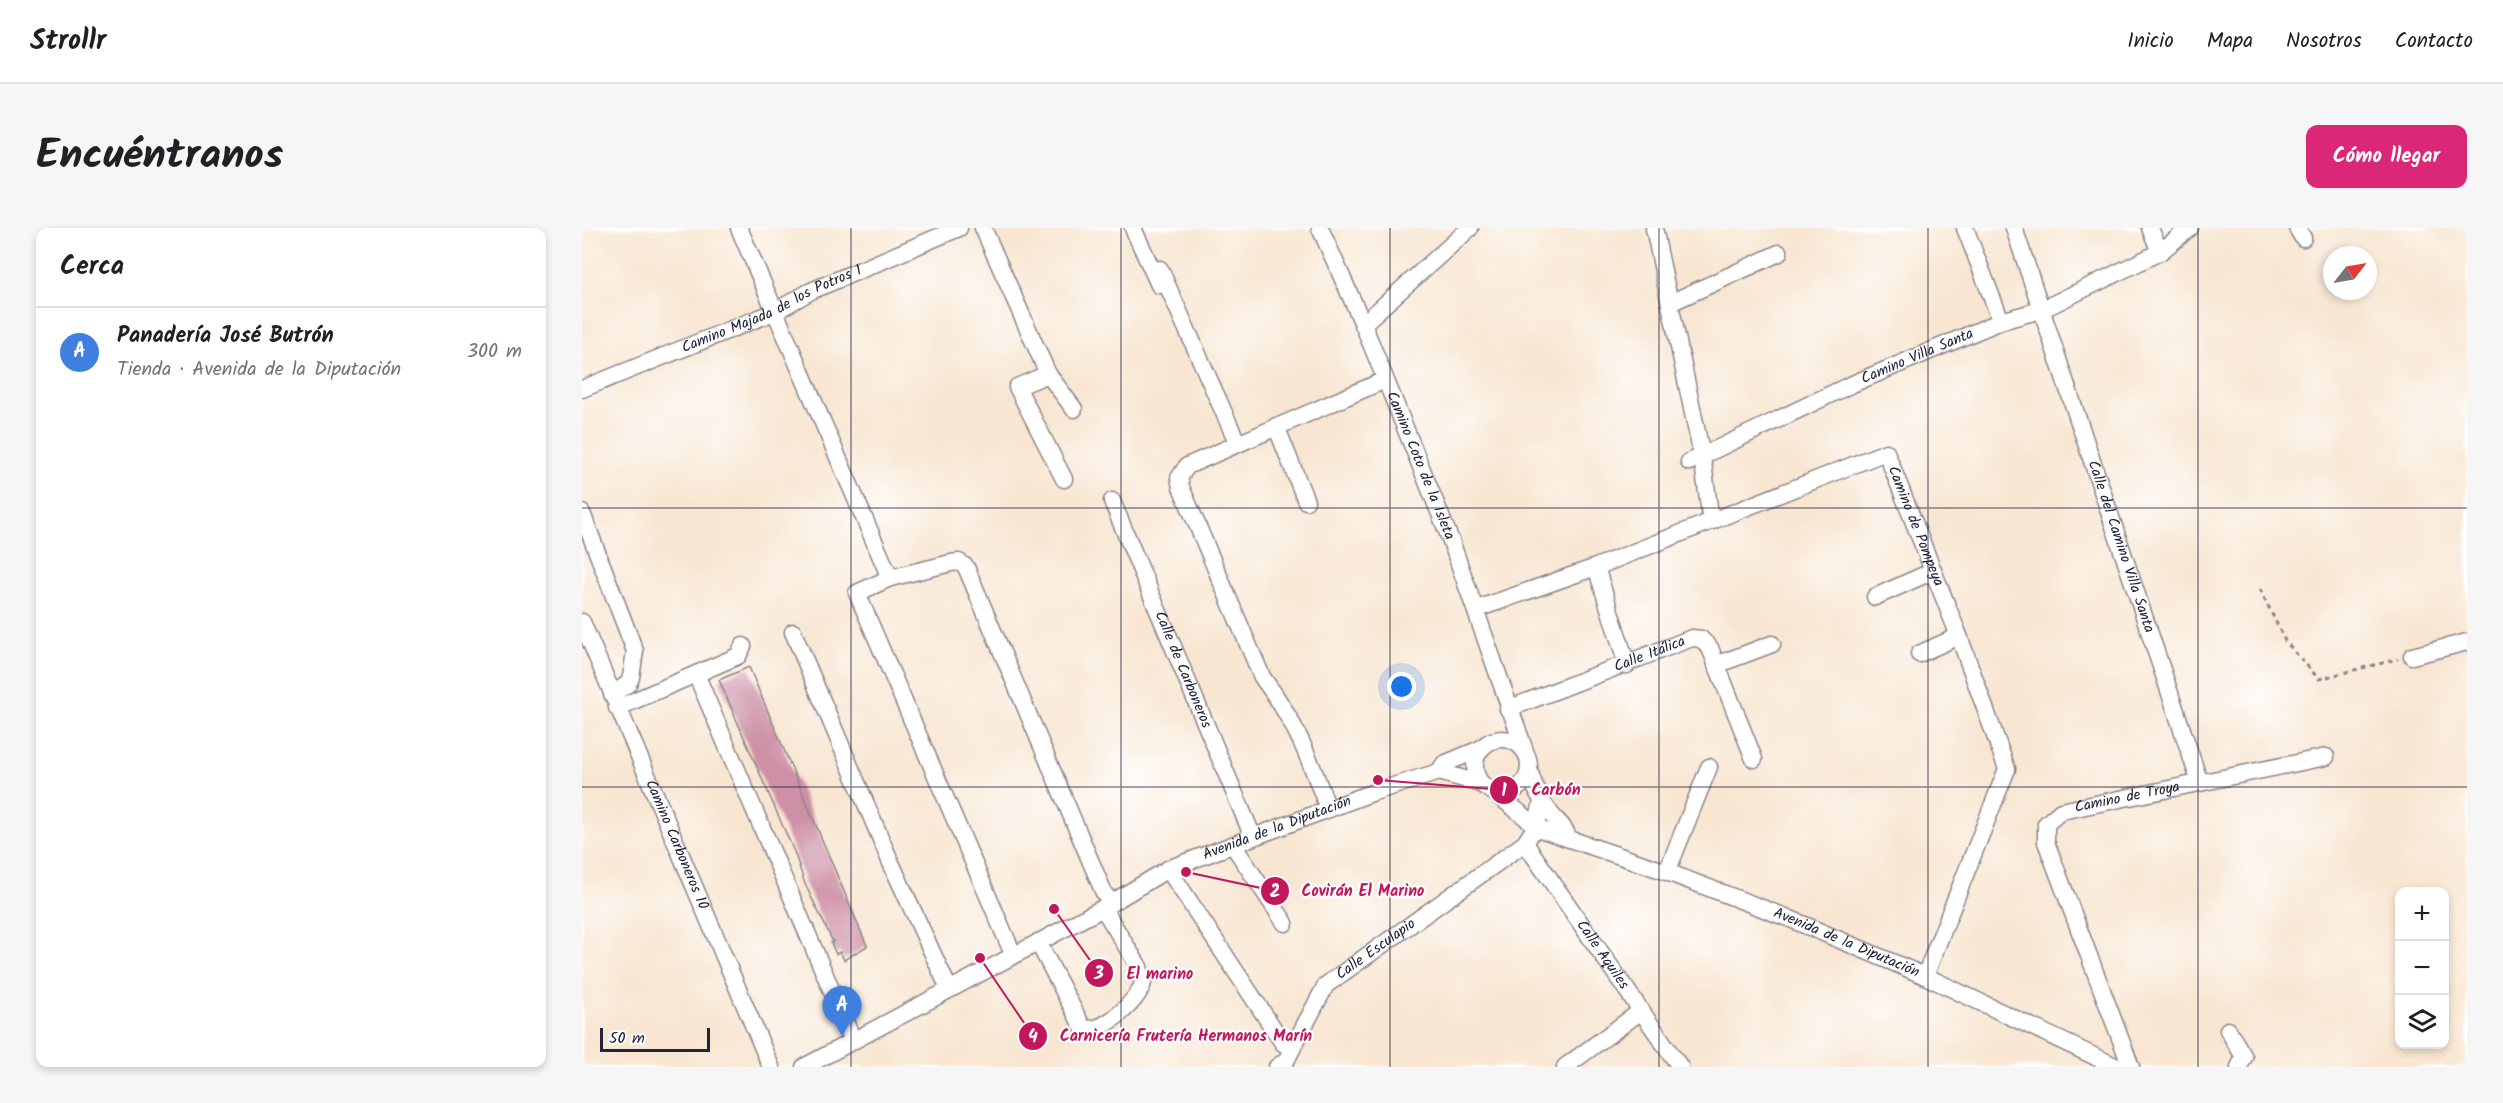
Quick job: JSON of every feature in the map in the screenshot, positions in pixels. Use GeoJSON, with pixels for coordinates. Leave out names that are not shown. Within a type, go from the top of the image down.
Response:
{"type":"FeatureCollection","features":[{"type":"Feature","properties":{"kind":"street"},"geometry":{"type":"LineString","coordinates":[[739,228],[889,574]]}},
{"type":"Feature","properties":{"kind":"street","name":"Camino Majada de los Potros 1"},"geometry":{"type":"LineString","coordinates":[[582,389],[774,312],[811,291],[959,228]]}},
{"type":"Feature","properties":{"kind":"street"},"geometry":{"type":"LineString","coordinates":[[983,228],[1048,374],[1074,410]]}},
{"type":"Feature","properties":{"kind":"street"},"geometry":{"type":"LineString","coordinates":[[1133,228],[1184,344]]}},
{"type":"Feature","properties":{"kind":"street","name":"Camino Coto de la Isleta"},"geometry":{"type":"LineString","coordinates":[[1320,228],[1363,324],[1476,609],[1508,709],[1524,748]]}},
{"type":"Feature","properties":{"kind":"street"},"geometry":{"type":"LineString","coordinates":[[1363,324],[1470,228]]}},
{"type":"Feature","properties":{"kind":"street"},"geometry":{"type":"LineString","coordinates":[[1654,228],[1670,303],[1695,459],[1711,521]]}},
{"type":"Feature","properties":{"kind":"street"},"geometry":{"type":"LineString","coordinates":[[1965,228],[2001,321]]}},
{"type":"Feature","properties":{"kind":"street","name":"Calle del Camino Villa Santa"},"geometry":{"type":"LineString","coordinates":[[2014,228],[2200,783]]}},
{"type":"Feature","properties":{"kind":"street"},"geometry":{"type":"LineString","coordinates":[[2150,228],[2160,252]]}},
{"type":"Feature","properties":{"kind":"street","name":"Camino Villa Santa"},"geometry":{"type":"LineString","coordinates":[[1695,459],[1850,385],[2001,321],[2041,310],[2160,252],[2190,228]]}},
{"type":"Feature","properties":{"kind":"street"},"geometry":{"type":"LineString","coordinates":[[1670,303],[1779,253]]}},
{"type":"Feature","properties":{"kind":"street"},"geometry":{"type":"LineString","coordinates":[[1161,269],[1238,442]]}},
{"type":"Feature","properties":{"kind":"street"},"geometry":{"type":"LineString","coordinates":[[1048,374],[1017,387],[1064,479]]}},
{"type":"Feature","properties":{"kind":"street"},"geometry":{"type":"LineString","coordinates":[[1328,809],[1301,736],[1282,703],[1262,677],[1179,482],[1180,473],[1187,466],[1238,442],[1385,380]]}},
{"type":"Feature","properties":{"kind":"street"},"geometry":{"type":"LineString","coordinates":[[1276,426],[1305,501]]}},
{"type":"Feature","properties":{"kind":"street","name":"Camino de Pompeya"},"geometry":{"type":"LineString","coordinates":[[1476,609],[1596,567],[1886,452],[1959,636],[2007,769],[1925,976]]}},
{"type":"Feature","properties":{"kind":"street","name":"Calle de Carboneros"},"geometry":{"type":"LineString","coordinates":[[1112,501],[1253,837]]}},
{"type":"Feature","properties":{"kind":"street"},"geometry":{"type":"LineString","coordinates":[[582,513],[635,651],[631,677],[615,701]]}},
{"type":"Feature","properties":{"kind":"street"},"geometry":{"type":"LineString","coordinates":[[1013,954],[857,593],[889,574],[959,562],[968,571],[1104,893],[1107,905],[1139,967],[1143,983],[1133,1004],[1096,1029],[1087,1029],[1082,1026],[1038,942]]}},
{"type":"Feature","properties":{"kind":"street"},"geometry":{"type":"LineString","coordinates":[[1596,567],[1627,665]]}},
{"type":"Feature","properties":{"kind":"street"},"geometry":{"type":"LineString","coordinates":[[1875,597],[1933,571]]}},
{"type":"Feature","properties":{"kind":"street","name":"Camino Carboneros 10"},"geometry":{"type":"LineString","coordinates":[[582,622],[771,1067]]}},
{"type":"Feature","properties":{"kind":"street"},"geometry":{"type":"LineString","coordinates":[[793,632],[891,863],[949,989]]}},
{"type":"Feature","properties":{"kind":"street"},"geometry":{"type":"LineString","coordinates":[[1919,654],[1959,636]]}},
{"type":"Feature","properties":{"kind":"street","name":"Calle Itálica"},"geometry":{"type":"LineString","coordinates":[[1508,709],[1697,638],[1708,644],[1754,759]]}},
{"type":"Feature","properties":{"kind":"street"},"geometry":{"type":"LineString","coordinates":[[2412,656],[2467,642]]}},
{"type":"Feature","properties":{"kind":"street"},"geometry":{"type":"LineString","coordinates":[[1716,665],[1772,644]]}},
{"type":"Feature","properties":{"kind":"street"},"geometry":{"type":"LineString","coordinates":[[615,701],[696,674],[738,656],[743,646]]}},
{"type":"Feature","properties":{"kind":"street"},"geometry":{"type":"LineString","coordinates":[[696,674],[853,1040]]}},
{"type":"Feature","properties":{"kind":"street"},"geometry":{"type":"LineString","coordinates":[[1485,745],[1503,739],[1518,743],[1524,748],[1530,763],[1529,770],[1527,778],[1517,789],[1502,793],[1488,788],[1475,769],[1478,754],[1485,745],[1499,728],[1508,709]]}},
{"type":"Feature","properties":{"kind":"street","name":"Avenida de la Diputación"},"geometry":{"type":"LineString","coordinates":[[1439,772],[1444,764],[1485,745]]}},
{"type":"Feature","properties":{"kind":"street","name":"Camino de Troya"},"geometry":{"type":"LineString","coordinates":[[2131,1067],[2046,842],[2046,824],[2061,811],[2326,757]]}},
{"type":"Feature","properties":{"kind":"street"},"geometry":{"type":"LineString","coordinates":[[1667,872],[1709,767]]}},
{"type":"Feature","properties":{"kind":"street"},"geometry":{"type":"LineString","coordinates":[[1529,770],[1542,802],[1566,829],[1568,837]]}},
{"type":"Feature","properties":{"kind":"street","name":"Avenida de la Diputación"},"geometry":{"type":"LineString","coordinates":[[804,1067],[1107,905],[1167,869],[1328,809],[1439,772],[1488,788],[1536,826],[1561,838],[1568,837],[1788,918],[1925,976],[2117,1067]]}},
{"type":"Feature","properties":{"kind":"street","name":"Calle Esculapio"},"geometry":{"type":"LineString","coordinates":[[1286,1061],[1326,985],[1525,843],[1536,826],[1542,802]]}},
{"type":"Feature","properties":{"kind":"street","name":"Calle Aquiles"},"geometry":{"type":"LineString","coordinates":[[1525,843],[1680,1067]]}},
{"type":"Feature","properties":{"kind":"street"},"geometry":{"type":"LineString","coordinates":[[1233,845],[1285,923]]}},
{"type":"Feature","properties":{"kind":"street"},"geometry":{"type":"LineString","coordinates":[[1167,869],[1283,1043],[1286,1061]]}},
{"type":"Feature","properties":{"kind":"street"},"geometry":{"type":"LineString","coordinates":[[1565,1067],[1641,1011]]}},
{"type":"Feature","properties":{"kind":"street"},"geometry":{"type":"LineString","coordinates":[[2228,1030],[2244,1057],[2240,1067]]}},
{"type":"Feature","properties":{"kind":"path"},"geometry":{"type":"LineString","coordinates":[[2260,589],[2285,641],[2319,679],[2412,656]]}},
{"type":"Feature","properties":{"kind":"building"},"geometry":{"type":"Polygon","coordinates":[[[749,667],[867,946],[844,960],[840,952],[836,954],[831,943],[833,942],[805,884],[795,854],[719,680],[749,667]]]}},
{"type":"Feature","properties":{"kind":"place","name":"Carbón"},"geometry":{"type":"Point","coordinates":[1378,780]}},
{"type":"Feature","properties":{"kind":"place","name":"Covirán El Marino"},"geometry":{"type":"Point","coordinates":[1186,872]}},
{"type":"Feature","properties":{"kind":"place","name":"El marino"},"geometry":{"type":"Point","coordinates":[1054,909]}},
{"type":"Feature","properties":{"kind":"place","name":"Carnicería Frutería Hermanos Marín"},"geometry":{"type":"Point","coordinates":[980,958]}},
{"type":"Feature","properties":{"kind":"place","name":"Panadería José Butrón"},"geometry":{"type":"Point","coordinates":[842,1036]}}]}
